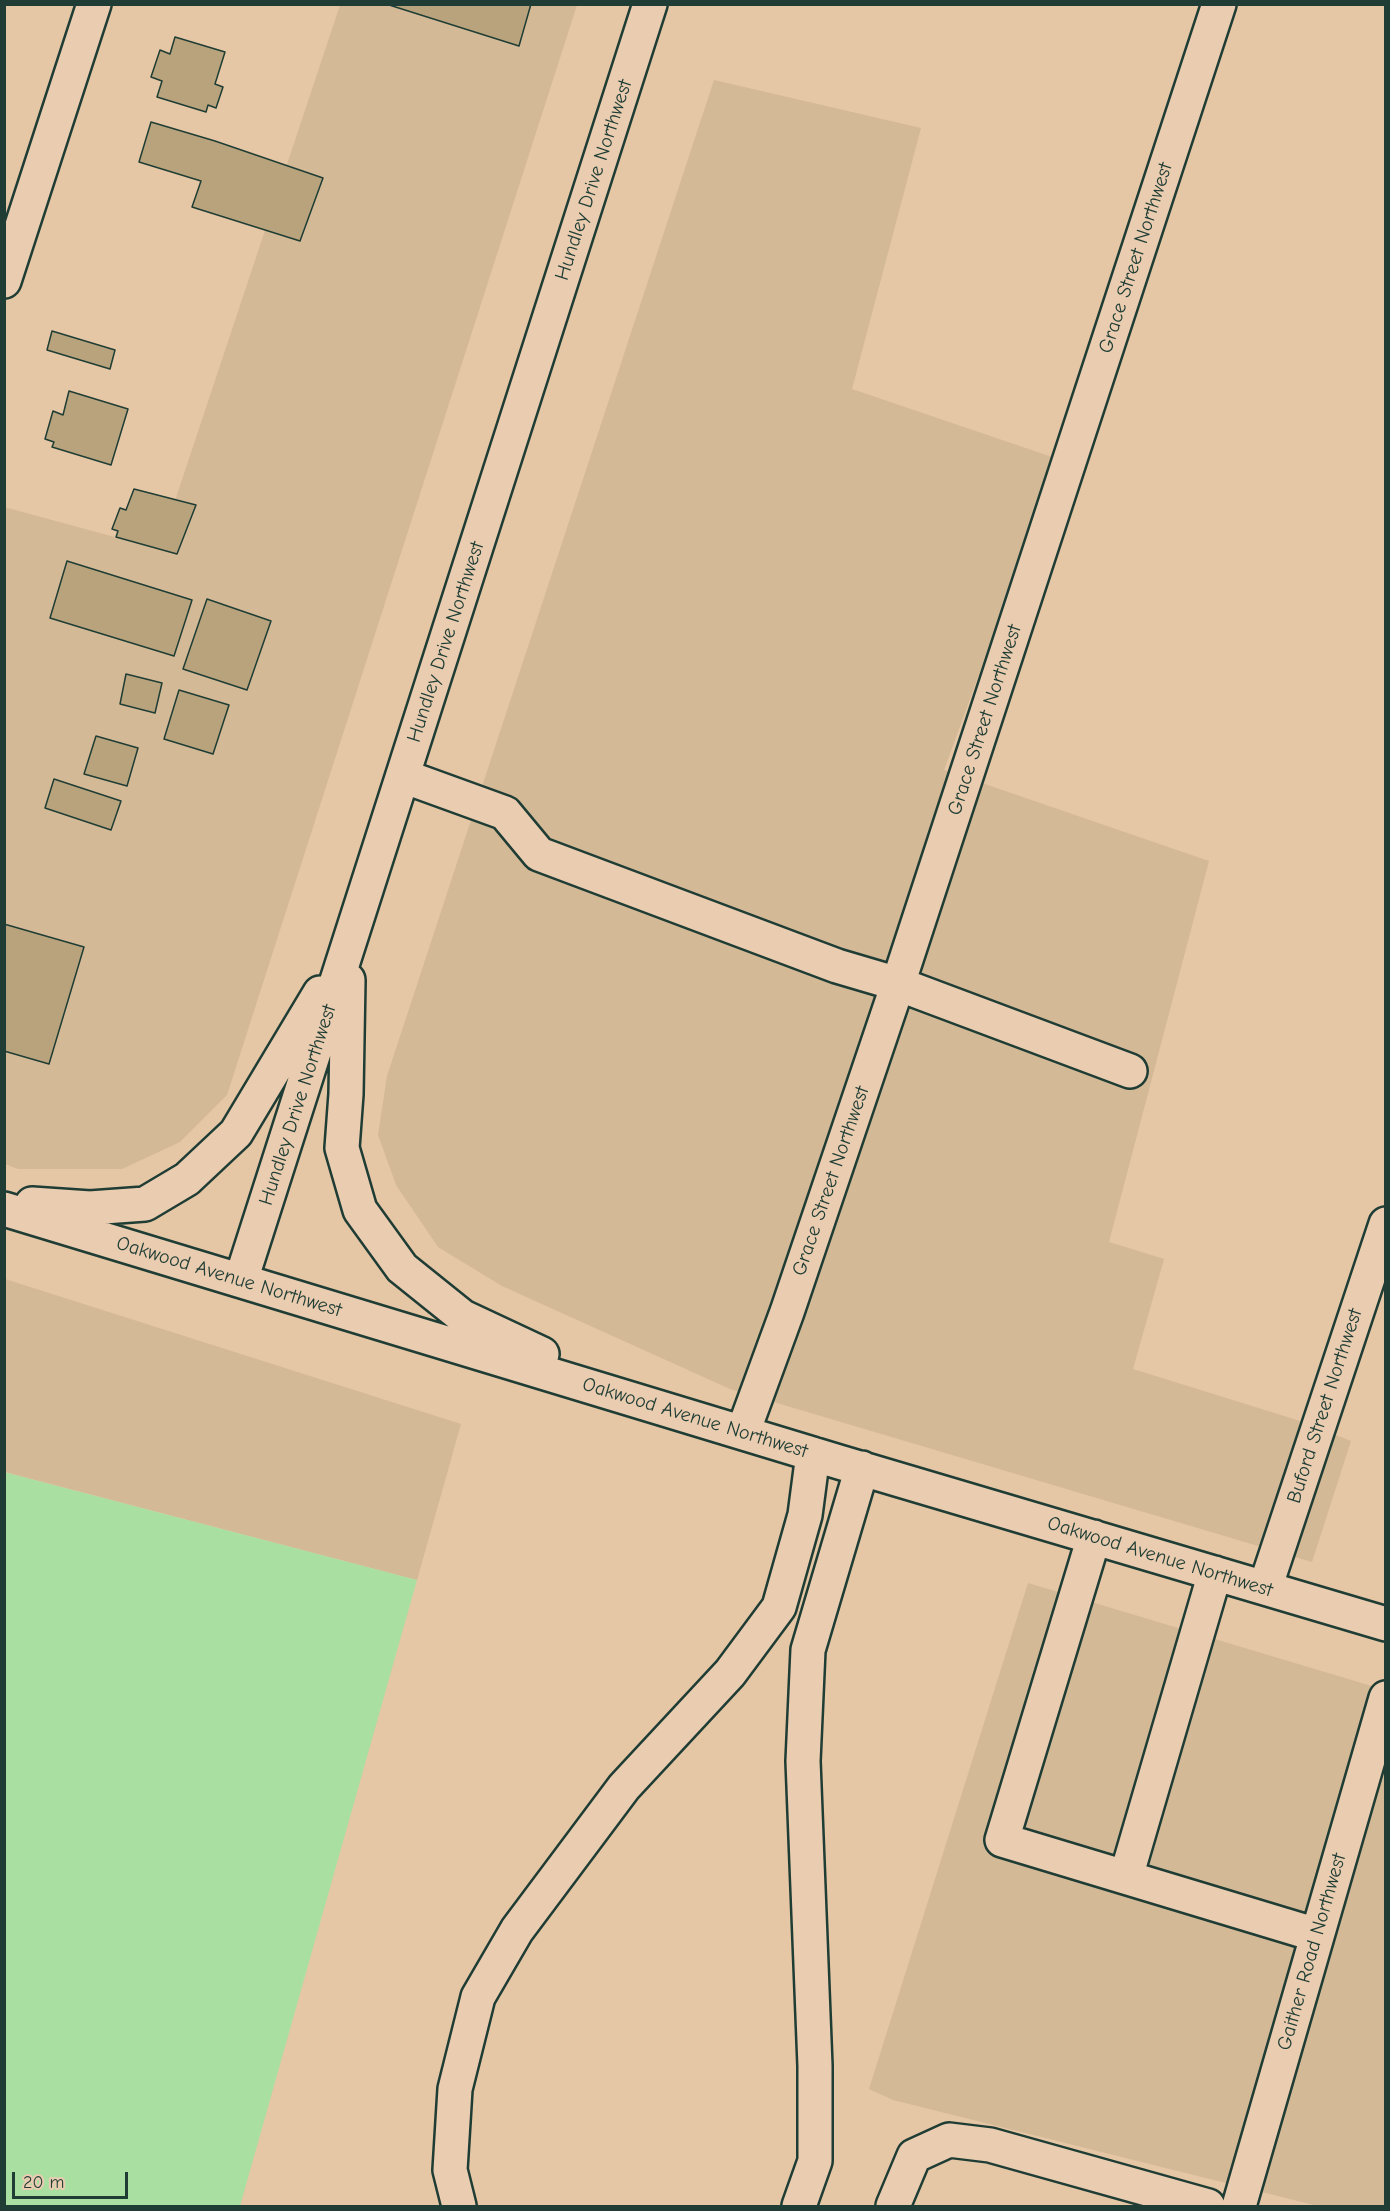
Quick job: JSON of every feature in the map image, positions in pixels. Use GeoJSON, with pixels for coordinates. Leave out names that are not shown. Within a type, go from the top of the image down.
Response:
{"type":"FeatureCollection","features":[{"type":"Feature","properties":{"kind":"street"},"geometry":{"type":"LineString","coordinates":[[4,281],[94,4]]}},
{"type":"Feature","properties":{"kind":"street","name":"Hundley Drive Northwest"},"geometry":{"type":"LineString","coordinates":[[242,1280],[650,4]]}},
{"type":"Feature","properties":{"kind":"street","name":"Grace Street Northwest"},"geometry":{"type":"LineString","coordinates":[[742,1432],[787,1312],[898,984],[1218,4]]}},
{"type":"Feature","properties":{"kind":"street"},"geometry":{"type":"LineString","coordinates":[[403,776],[505,813],[539,854],[837,966],[898,984],[1130,1071]]}},
{"type":"Feature","properties":{"kind":"street"},"geometry":{"type":"LineString","coordinates":[[4,1203],[90,1208],[145,1204],[188,1179],[236,1133],[349,945]]}},
{"type":"Feature","properties":{"kind":"street"},"geometry":{"type":"LineString","coordinates":[[349,945],[346,1094],[342,1148],[360,1210],[402,1268],[463,1317],[647,1403]]}},
{"type":"Feature","properties":{"kind":"street","name":"Oakwood Avenue Northwest"},"geometry":{"type":"LineString","coordinates":[[4,1209],[813,1454],[1386,1624]]}},
{"type":"Feature","properties":{"kind":"street","name":"Buford Street Northwest"},"geometry":{"type":"LineString","coordinates":[[1265,1588],[1386,1224]]}},
{"type":"Feature","properties":{"kind":"street"},"geometry":{"type":"LineString","coordinates":[[459,2206],[450,2170],[454,2090],[478,1997],[517,1930],[624,1787],[730,1674],[779,1607],[805,1515],[813,1454]]}},
{"type":"Feature","properties":{"kind":"street"},"geometry":{"type":"LineString","coordinates":[[799,2206],[815,2161],[815,2066],[803,1761],[808,1650],[862,1468]]}},
{"type":"Feature","properties":{"kind":"street"},"geometry":{"type":"LineString","coordinates":[[1094,1537],[1002,1840],[1317,1935]]}},
{"type":"Feature","properties":{"kind":"street"},"geometry":{"type":"LineString","coordinates":[[1126,1877],[1215,1573]]}},
{"type":"Feature","properties":{"kind":"street","name":"Gaither Road Northwest"},"geometry":{"type":"LineString","coordinates":[[1239,2206],[1386,1698]]}},
{"type":"Feature","properties":{"kind":"street"},"geometry":{"type":"LineString","coordinates":[[893,2206],[914,2156],[949,2140],[990,2145],[1208,2206]]}},
{"type":"Feature","properties":{"kind":"shaded area"},"geometry":{"type":"Polygon","coordinates":[[[340,5],[577,5],[227,1095],[180,1142],[122,1169],[18,1169],[5,1164],[4,507],[159,549],[340,5]]]}},
{"type":"Feature","properties":{"kind":"shaded area"},"geometry":{"type":"Polygon","coordinates":[[[714,80],[921,128],[852,389],[1058,459],[944,770],[1209,861],[1109,1242],[1164,1259],[1133,1369],[1297,1420],[1351,1441],[1312,1562],[730,1389],[502,1286],[438,1247],[396,1185],[378,1135],[387,1076],[714,80]]]}},
{"type":"Feature","properties":{"kind":"shaded area"},"geometry":{"type":"Polygon","coordinates":[[[5,1279],[461,1424],[417,1580],[5,1472],[5,1279]]]}},
{"type":"Feature","properties":{"kind":"shaded area"},"geometry":{"type":"Polygon","coordinates":[[[1028,1583],[1385,1690],[1385,2206],[1318,2206],[893,2100],[869,2089],[1028,1583]]]}},
{"type":"Feature","properties":{"kind":"green space"},"geometry":{"type":"Polygon","coordinates":[[[4,1472],[417,1580],[240,2206],[5,2206],[4,1472]]]}},
{"type":"Feature","properties":{"kind":"building"},"geometry":{"type":"Polygon","coordinates":[[[386,4],[531,4],[519,46],[386,4]]]}},
{"type":"Feature","properties":{"kind":"building"},"geometry":{"type":"Polygon","coordinates":[[[175,37],[225,52],[215,84],[223,87],[216,108],[208,105],[206,112],[157,97],[162,81],[151,77],[160,50],[170,54],[175,37]]]}},
{"type":"Feature","properties":{"kind":"building"},"geometry":{"type":"Polygon","coordinates":[[[151,122],[323,178],[300,241],[192,207],[201,181],[139,162],[151,122]]]}},
{"type":"Feature","properties":{"kind":"building"},"geometry":{"type":"Polygon","coordinates":[[[52,331],[115,350],[110,369],[47,350],[52,331]]]}},
{"type":"Feature","properties":{"kind":"building"},"geometry":{"type":"Polygon","coordinates":[[[69,391],[128,409],[111,465],[52,447],[54,442],[45,439],[53,411],[63,415],[69,391]]]}},
{"type":"Feature","properties":{"kind":"building"},"geometry":{"type":"Polygon","coordinates":[[[134,489],[196,505],[177,554],[116,537],[118,531],[112,529],[120,508],[126,510],[134,489]]]}},
{"type":"Feature","properties":{"kind":"building"},"geometry":{"type":"Polygon","coordinates":[[[67,561],[192,600],[174,656],[50,618],[67,561]]]}},
{"type":"Feature","properties":{"kind":"building"},"geometry":{"type":"Polygon","coordinates":[[[207,599],[271,621],[247,690],[183,669],[207,599]]]}},
{"type":"Feature","properties":{"kind":"building"},"geometry":{"type":"Polygon","coordinates":[[[126,674],[162,683],[155,713],[120,704],[126,674]]]}},
{"type":"Feature","properties":{"kind":"building"},"geometry":{"type":"Polygon","coordinates":[[[179,690],[229,705],[213,754],[164,739],[179,690]]]}},
{"type":"Feature","properties":{"kind":"building"},"geometry":{"type":"Polygon","coordinates":[[[96,736],[138,748],[127,786],[84,774],[96,736]]]}},
{"type":"Feature","properties":{"kind":"building"},"geometry":{"type":"Polygon","coordinates":[[[54,779],[121,801],[111,830],[45,808],[54,779]]]}},
{"type":"Feature","properties":{"kind":"building"},"geometry":{"type":"Polygon","coordinates":[[[4,924],[84,947],[49,1064],[4,1051],[4,924]]]}}]}
